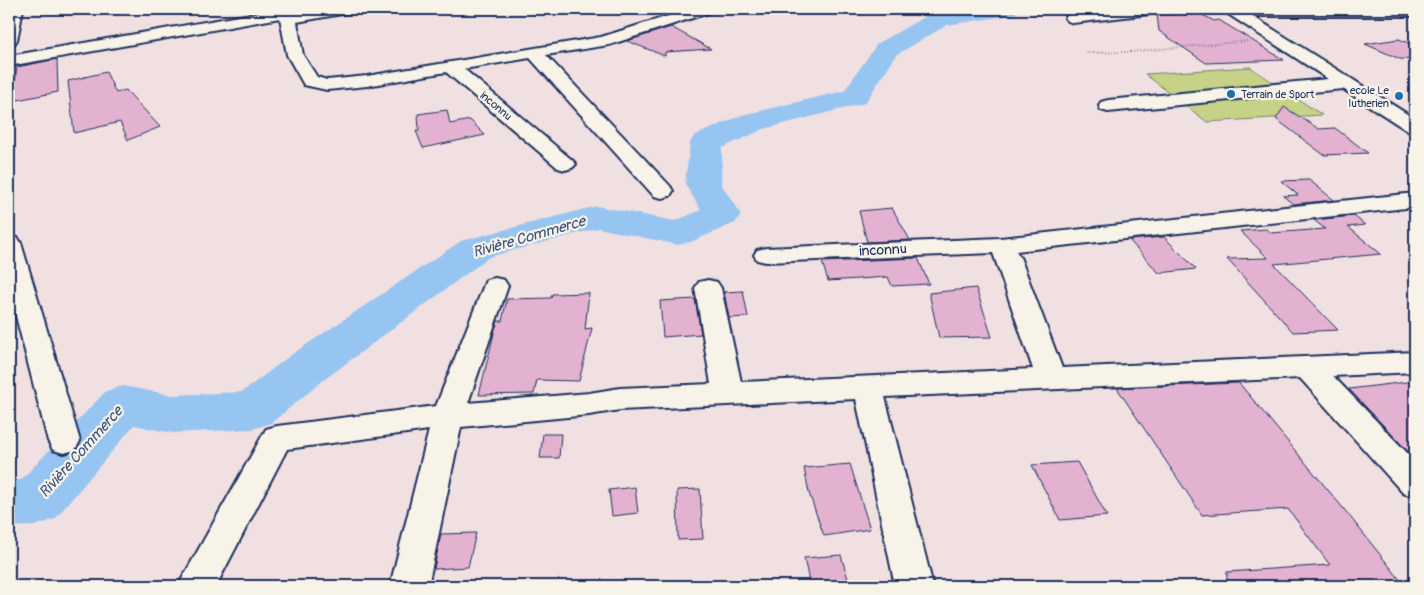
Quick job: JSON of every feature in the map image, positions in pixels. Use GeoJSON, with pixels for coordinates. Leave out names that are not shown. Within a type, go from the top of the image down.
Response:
{"type":"FeatureCollection","features":[{"type":"Feature","properties":{"kind":"street"},"geometry":{"type":"LineString","coordinates":[[9,40],[16,9]]}},
{"type":"Feature","properties":{"kind":"street"},"geometry":{"type":"LineString","coordinates":[[9,61],[288,14],[347,9]]}},
{"type":"Feature","properties":{"kind":"street"},"geometry":{"type":"LineString","coordinates":[[288,14],[295,55],[310,81],[327,85],[603,42],[706,9]]}},
{"type":"Feature","properties":{"kind":"street"},"geometry":{"type":"LineString","coordinates":[[1074,18],[1158,9]]}},
{"type":"Feature","properties":{"kind":"street"},"geometry":{"type":"LineString","coordinates":[[1232,10],[1415,11]]}},
{"type":"Feature","properties":{"kind":"street"},"geometry":{"type":"LineString","coordinates":[[1232,10],[1415,127]]}},
{"type":"Feature","properties":{"kind":"street"},"geometry":{"type":"LineString","coordinates":[[534,52],[662,191]]}},
{"type":"Feature","properties":{"kind":"street","name":"inconnu"},"geometry":{"type":"LineString","coordinates":[[449,66],[565,164]]}},
{"type":"Feature","properties":{"kind":"street"},"geometry":{"type":"LineString","coordinates":[[1108,106],[1346,83]]}},
{"type":"Feature","properties":{"kind":"street"},"geometry":{"type":"LineString","coordinates":[[1051,378],[1008,257],[1000,245],[1415,200]]}},
{"type":"Feature","properties":{"kind":"street"},"geometry":{"type":"LineString","coordinates":[[9,243],[64,441]]}},
{"type":"Feature","properties":{"kind":"street","name":"inconnu"},"geometry":{"type":"LineString","coordinates":[[766,256],[1000,245]]}},
{"type":"Feature","properties":{"kind":"street"},"geometry":{"type":"LineString","coordinates":[[408,586],[448,416],[495,286]]}},
{"type":"Feature","properties":{"kind":"street"},"geometry":{"type":"LineString","coordinates":[[708,288],[728,394]]}},
{"type":"Feature","properties":{"kind":"street"},"geometry":{"type":"LineString","coordinates":[[197,586],[277,438],[448,416],[589,404],[620,399],[1415,362]]}},
{"type":"Feature","properties":{"kind":"street"},"geometry":{"type":"LineString","coordinates":[[1306,366],[1415,483]]}},
{"type":"Feature","properties":{"kind":"street"},"geometry":{"type":"LineString","coordinates":[[868,387],[914,586]]}},
{"type":"Feature","properties":{"kind":"path"},"geometry":{"type":"LineString","coordinates":[[1085,53],[1129,52],[1276,38]]}},
{"type":"Feature","properties":{"kind":"green space","name":"Terrain de Sport"},"geometry":{"type":"Polygon","coordinates":[[[1250,67],[1322,115],[1207,122],[1145,74],[1250,67]]]}},
{"type":"Feature","properties":{"kind":"building"},"geometry":{"type":"Polygon","coordinates":[[[1199,13],[1214,21],[1219,20],[1284,60],[1206,63],[1159,31],[1157,15],[1199,13]]]}},
{"type":"Feature","properties":{"kind":"building"},"geometry":{"type":"Polygon","coordinates":[[[671,27],[711,49],[665,52],[665,56],[627,41],[671,27]]]}},
{"type":"Feature","properties":{"kind":"building"},"geometry":{"type":"Polygon","coordinates":[[[1399,39],[1415,46],[1415,60],[1400,59],[1365,44],[1399,39]]]}},
{"type":"Feature","properties":{"kind":"building"},"geometry":{"type":"Polygon","coordinates":[[[57,59],[58,92],[12,101],[17,67],[57,59]]]}},
{"type":"Feature","properties":{"kind":"building"},"geometry":{"type":"Polygon","coordinates":[[[106,72],[116,93],[126,90],[160,127],[128,140],[120,122],[74,133],[68,81],[106,72]]]}},
{"type":"Feature","properties":{"kind":"building"},"geometry":{"type":"Polygon","coordinates":[[[1284,107],[1319,129],[1335,128],[1368,153],[1324,155],[1276,119],[1284,107]]]}},
{"type":"Feature","properties":{"kind":"building"},"geometry":{"type":"Polygon","coordinates":[[[447,110],[450,124],[470,120],[485,135],[423,148],[416,131],[419,131],[418,114],[447,110]]]}},
{"type":"Feature","properties":{"kind":"building"},"geometry":{"type":"Polygon","coordinates":[[[1309,180],[1334,200],[1293,204],[1283,196],[1298,195],[1281,181],[1309,180]]]}},
{"type":"Feature","properties":{"kind":"building"},"geometry":{"type":"Polygon","coordinates":[[[892,208],[910,240],[867,242],[859,211],[892,208]]]}},
{"type":"Feature","properties":{"kind":"building"},"geometry":{"type":"Polygon","coordinates":[[[1354,216],[1365,225],[1348,227],[1381,254],[1274,264],[1338,330],[1293,332],[1227,259],[1268,258],[1240,231],[1267,229],[1271,233],[1325,229],[1314,220],[1354,216]]]}},
{"type":"Feature","properties":{"kind":"building"},"geometry":{"type":"Polygon","coordinates":[[[1164,237],[1196,269],[1159,273],[1129,240],[1164,237]]]}},
{"type":"Feature","properties":{"kind":"building"},"geometry":{"type":"Polygon","coordinates":[[[918,258],[929,284],[892,286],[888,277],[828,281],[822,262],[918,258]]]}},
{"type":"Feature","properties":{"kind":"building"},"geometry":{"type":"Polygon","coordinates":[[[976,288],[992,337],[939,338],[929,293],[976,288]]]}},
{"type":"Feature","properties":{"kind":"building"},"geometry":{"type":"Polygon","coordinates":[[[743,291],[748,317],[729,318],[724,292],[743,291]]]}},
{"type":"Feature","properties":{"kind":"building"},"geometry":{"type":"Polygon","coordinates":[[[589,293],[585,329],[592,328],[579,381],[537,380],[534,394],[479,395],[495,329],[498,321],[502,321],[507,299],[551,298],[552,294],[589,293]]]}},
{"type":"Feature","properties":{"kind":"building"},"geometry":{"type":"Polygon","coordinates":[[[695,299],[701,334],[663,337],[660,301],[695,299]]]}},
{"type":"Feature","properties":{"kind":"building"},"geometry":{"type":"Polygon","coordinates":[[[1415,381],[1415,459],[1349,389],[1415,381]]]}},
{"type":"Feature","properties":{"kind":"building"},"geometry":{"type":"Polygon","coordinates":[[[1239,383],[1405,586],[1227,586],[1227,572],[1330,565],[1288,509],[1202,515],[1117,388],[1239,383]]]}},
{"type":"Feature","properties":{"kind":"building"},"geometry":{"type":"Polygon","coordinates":[[[543,434],[561,434],[559,458],[540,458],[543,434]]]}},
{"type":"Feature","properties":{"kind":"building"},"geometry":{"type":"Polygon","coordinates":[[[1077,462],[1107,516],[1060,520],[1032,465],[1077,462]]]}},
{"type":"Feature","properties":{"kind":"building"},"geometry":{"type":"Polygon","coordinates":[[[850,464],[870,529],[824,536],[809,493],[804,468],[850,464]]]}},
{"type":"Feature","properties":{"kind":"building"},"geometry":{"type":"Polygon","coordinates":[[[635,487],[638,513],[612,516],[609,490],[635,487]]]}},
{"type":"Feature","properties":{"kind":"building"},"geometry":{"type":"Polygon","coordinates":[[[700,489],[703,539],[678,540],[677,490],[700,489]]]}},
{"type":"Feature","properties":{"kind":"building"},"geometry":{"type":"Polygon","coordinates":[[[476,533],[468,567],[434,569],[441,534],[476,533]]]}},
{"type":"Feature","properties":{"kind":"building"},"geometry":{"type":"Polygon","coordinates":[[[841,555],[850,586],[810,586],[804,558],[841,555]]]}},
{"type":"Feature","properties":{"kind":"waterway","name":"Rivière Commerce"},"geometry":{"type":"LineString","coordinates":[[9,504],[35,503],[123,404],[172,414],[253,410],[308,367],[475,249],[597,217],[679,233],[722,215],[703,184],[706,143],[753,122],[854,97],[886,50],[940,18],[1006,9]]}},
{"type":"Feature","properties":{"kind":"place","name":"Terrain de Sport"},"geometry":{"type":"Point","coordinates":[1231,94]}},
{"type":"Feature","properties":{"kind":"place","name":"ecole Le lutherien"},"geometry":{"type":"Point","coordinates":[1399,96]}}]}
